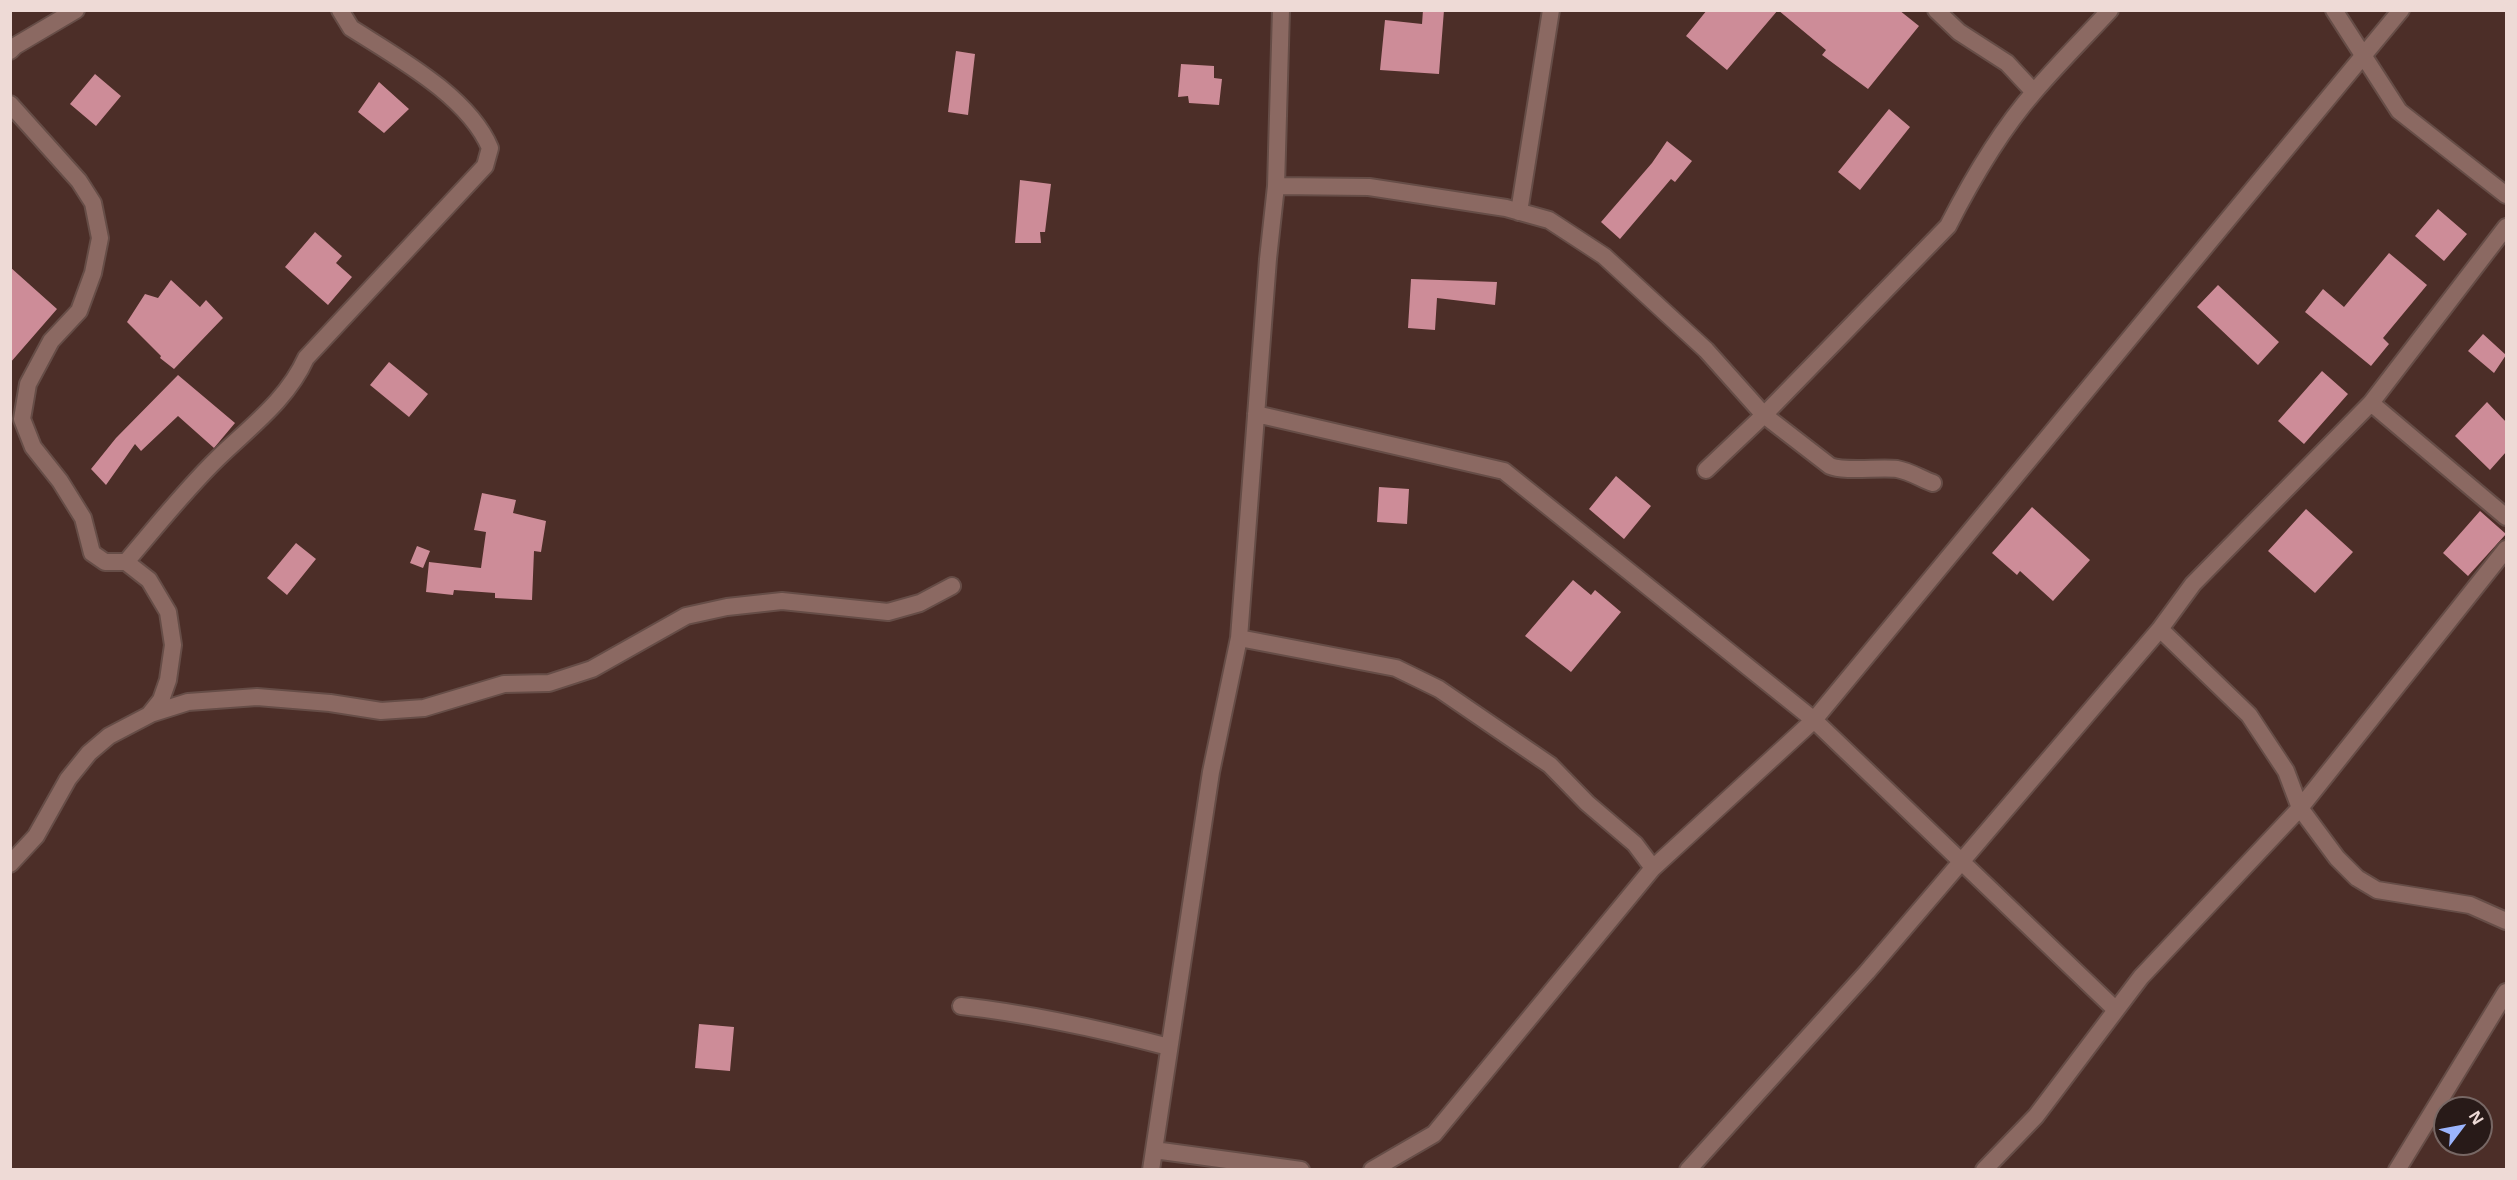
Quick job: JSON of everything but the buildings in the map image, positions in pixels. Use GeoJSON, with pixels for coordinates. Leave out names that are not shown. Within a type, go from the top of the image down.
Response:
{"type":"FeatureCollection","features":[{"type":"Feature","properties":{"kind":"street"},"geometry":{"type":"LineString","coordinates":[[10,51],[76,10]]}},
{"type":"Feature","properties":{"kind":"street"},"geometry":{"type":"LineString","coordinates":[[126,562],[217,459],[283,398],[298,376],[306,358],[484,166],[490,148],[484,134],[456,101],[351,28],[340,10]]}},
{"type":"Feature","properties":{"kind":"street"},"geometry":{"type":"LineString","coordinates":[[1151,1170],[1211,772],[1239,638],[1268,259],[1276,186],[1281,10]]}},
{"type":"Feature","properties":{"kind":"street"},"geometry":{"type":"LineString","coordinates":[[1519,212],[1551,10]]}},
{"type":"Feature","properties":{"kind":"street"},"geometry":{"type":"LineString","coordinates":[[1936,10],[1959,32],[2007,63],[2034,92]]}},
{"type":"Feature","properties":{"kind":"street"},"geometry":{"type":"LineString","coordinates":[[1706,470],[1764,415],[1948,226],[1997,142],[2034,92],[2110,10]]}},
{"type":"Feature","properties":{"kind":"street"},"geometry":{"type":"LineString","coordinates":[[2334,10],[2399,111],[2506,195]]}},
{"type":"Feature","properties":{"kind":"street"},"geometry":{"type":"LineString","coordinates":[[1372,1170],[1434,1134],[1653,868],[1814,720],[2401,10]]}},
{"type":"Feature","properties":{"kind":"street"},"geometry":{"type":"LineString","coordinates":[[10,104],[79,181],[93,203],[100,238],[93,273],[79,311],[51,341],[28,384],[22,419],[33,447],[60,481],[83,518],[92,553],[105,562],[126,562],[149,580],[168,612],[173,645],[168,680],[161,700],[149,715]]}},
{"type":"Feature","properties":{"kind":"street"},"geometry":{"type":"LineString","coordinates":[[1276,186],[1369,187],[1519,212],[1549,220],[1604,256],[1706,350],[1764,415],[1838,469],[1855,467],[1898,470],[1933,483]]}},
{"type":"Feature","properties":{"kind":"street"},"geometry":{"type":"LineString","coordinates":[[1688,1170],[1867,972],[2160,629],[2193,584],[2371,403],[2506,227]]}},
{"type":"Feature","properties":{"kind":"street"},"geometry":{"type":"LineString","coordinates":[[2371,403],[2506,517]]}},
{"type":"Feature","properties":{"kind":"street"},"geometry":{"type":"LineString","coordinates":[[1256,414],[1504,471],[1814,720],[2116,1010]]}},
{"type":"Feature","properties":{"kind":"street"},"geometry":{"type":"LineString","coordinates":[[1984,1170],[2036,1116],[2141,977],[2300,808],[2506,549]]}},
{"type":"Feature","properties":{"kind":"street"},"geometry":{"type":"LineString","coordinates":[[10,864],[36,836],[68,779],[89,753],[109,736],[149,715],[188,702],[257,697],[330,703],[381,711],[424,708],[504,684],[549,683],[592,669],[686,616],[727,607],[782,601],[888,612],[920,603],[952,586]]}},
{"type":"Feature","properties":{"kind":"street"},"geometry":{"type":"LineString","coordinates":[[2160,629],[2249,715],[2286,771],[2300,808],[2337,858],[2357,878],[2377,890],[2470,905],[2496,914],[2506,921]]}},
{"type":"Feature","properties":{"kind":"street"},"geometry":{"type":"LineString","coordinates":[[1239,638],[1396,668],[1439,689],[1550,765],[1587,802],[1635,844],[1653,868]]}},
{"type":"Feature","properties":{"kind":"street"},"geometry":{"type":"LineString","coordinates":[[2397,1170],[2506,992]]}},
{"type":"Feature","properties":{"kind":"street"},"geometry":{"type":"LineString","coordinates":[[961,1006],[1007,1011],[1101,1029],[1169,1047]]}},
{"type":"Feature","properties":{"kind":"street"},"geometry":{"type":"LineString","coordinates":[[1154,1150],[1301,1170]]}}]}
